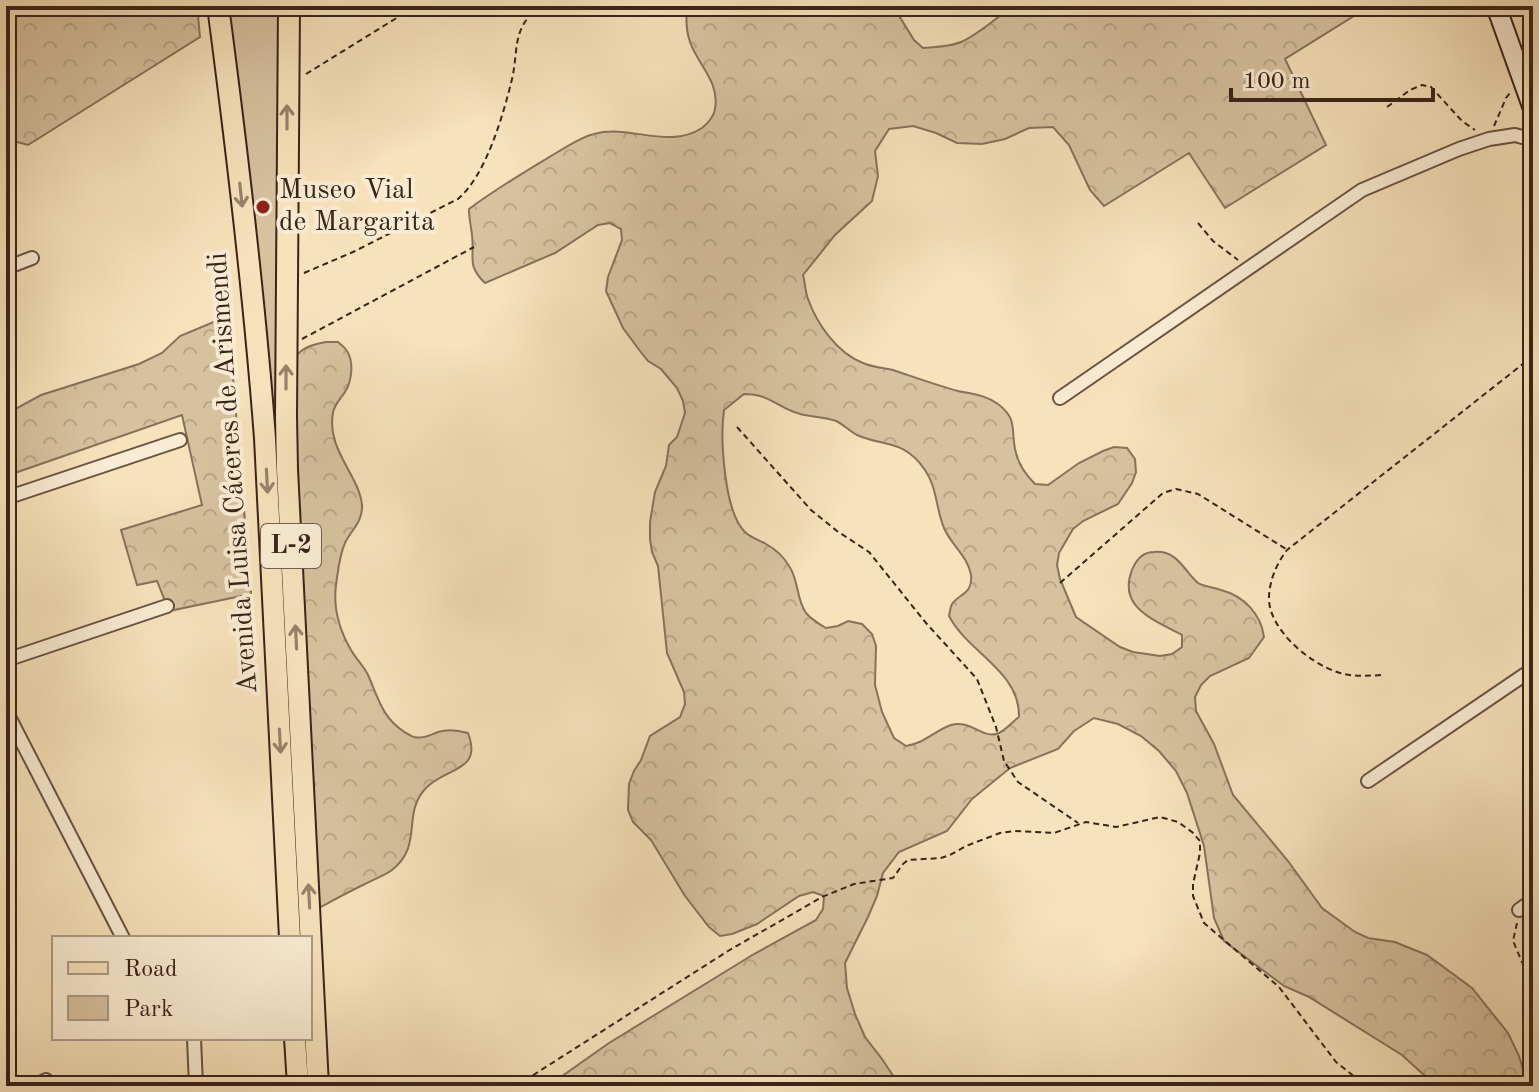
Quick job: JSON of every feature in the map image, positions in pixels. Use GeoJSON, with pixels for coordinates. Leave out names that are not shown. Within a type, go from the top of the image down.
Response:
{"type":"FeatureCollection","features":[{"type":"Feature","properties":{"kind":"main road","name":"Avenida Luisa Cáceres de Arismendi"},"geometry":{"type":"LineString","coordinates":[[218,6],[262,397],[290,936]]}},
{"type":"Feature","properties":{"kind":"main road","name":"Avenida Luisa Cáceres de Arismendi"},"geometry":{"type":"LineString","coordinates":[[289,6],[287,469],[310,936]]}},
{"type":"Feature","properties":{"kind":"main road","name":"Avenida Luisa Cáceres de Arismendi"},"geometry":{"type":"LineString","coordinates":[[312,967],[318,1086]]}},
{"type":"Feature","properties":{"kind":"main road"},"geometry":{"type":"LineString","coordinates":[[295,1040],[298,1086]]}},
{"type":"Feature","properties":{"kind":"street"},"geometry":{"type":"LineString","coordinates":[[1496,6],[1533,109]]}},
{"type":"Feature","properties":{"kind":"street"},"geometry":{"type":"LineString","coordinates":[[1060,398],[1362,190],[1489,139],[1515,135],[1533,140]]}},
{"type":"Feature","properties":{"kind":"street"},"geometry":{"type":"LineString","coordinates":[[6,268],[32,258]]}},
{"type":"Feature","properties":{"kind":"street"},"geometry":{"type":"LineString","coordinates":[[6,498],[180,440]]}},
{"type":"Feature","properties":{"kind":"street"},"geometry":{"type":"LineString","coordinates":[[6,660],[167,606]]}},
{"type":"Feature","properties":{"kind":"street"},"geometry":{"type":"LineString","coordinates":[[1368,781],[1533,669]]}},
{"type":"Feature","properties":{"kind":"street"},"geometry":{"type":"LineString","coordinates":[[6,711],[122,936]]}},
{"type":"Feature","properties":{"kind":"street"},"geometry":{"type":"LineString","coordinates":[[1519,910],[1533,900]]}},
{"type":"Feature","properties":{"kind":"street"},"geometry":{"type":"LineString","coordinates":[[194,1040],[196,1086]]}},
{"type":"Feature","properties":{"kind":"path"},"geometry":{"type":"LineString","coordinates":[[287,85],[416,6]]}},
{"type":"Feature","properties":{"kind":"path"},"geometry":{"type":"LineString","coordinates":[[287,280],[353,252],[458,199],[469,190],[478,177],[497,128],[512,77],[515,44],[528,15],[540,6]]}},
{"type":"Feature","properties":{"kind":"path"},"geometry":{"type":"LineString","coordinates":[[1387,107],[1410,90],[1422,85],[1431,87],[1462,121],[1489,139],[1506,98],[1522,80]]}},
{"type":"Feature","properties":{"kind":"path"},"geometry":{"type":"LineString","coordinates":[[1198,223],[1213,241],[1249,268]]}},
{"type":"Feature","properties":{"kind":"path"},"geometry":{"type":"LineString","coordinates":[[286,347],[474,247]]}},
{"type":"Feature","properties":{"kind":"path"},"geometry":{"type":"LineString","coordinates":[[1381,675],[1360,677],[1337,672],[1314,661],[1286,638],[1274,619],[1268,598],[1276,565],[1287,550],[1533,356]]}},
{"type":"Feature","properties":{"kind":"path"},"geometry":{"type":"LineString","coordinates":[[737,427],[811,510],[869,552],[926,623],[977,679],[996,727],[1004,761],[1018,782],[1079,824]]}},
{"type":"Feature","properties":{"kind":"path"},"geometry":{"type":"LineString","coordinates":[[1060,583],[1163,493],[1176,489],[1198,494],[1287,550]]}},
{"type":"Feature","properties":{"kind":"path"},"geometry":{"type":"LineString","coordinates":[[516,1086],[728,951],[822,897],[854,884],[893,878],[908,860],[941,858],[1000,833],[1054,833],[1086,822],[1116,827],[1160,817],[1178,822],[1200,841],[1193,896],[1204,923],[1279,987],[1336,1062],[1366,1086]]}},
{"type":"Feature","properties":{"kind":"path"},"geometry":{"type":"LineString","coordinates":[[1519,910],[1513,941],[1533,988]]}},
{"type":"Feature","properties":{"kind":"green space"},"geometry":{"type":"Polygon","coordinates":[[[6,6],[197,6],[200,37],[28,145],[6,139],[6,6]]]}},
{"type":"Feature","properties":{"kind":"green space","name":"Museo Vial de Margarita"},"geometry":{"type":"Polygon","coordinates":[[[228,6],[279,6],[278,428],[273,428],[228,6]]]}},
{"type":"Feature","properties":{"kind":"green space"},"geometry":{"type":"Polygon","coordinates":[[[687,6],[893,6],[914,40],[923,48],[961,42],[1013,6],[1370,6],[1285,59],[1326,145],[1225,208],[1189,153],[1104,206],[1090,190],[1069,145],[1053,127],[1029,128],[1005,139],[982,144],[957,143],[913,126],[889,129],[875,151],[878,176],[872,201],[835,235],[803,275],[807,296],[817,318],[829,337],[845,352],[870,366],[984,397],[1005,410],[1011,421],[1019,462],[1035,484],[1048,485],[1079,463],[1103,451],[1114,447],[1127,448],[1135,459],[1136,472],[1132,483],[1118,504],[1073,529],[1059,553],[1057,565],[1060,579],[1076,617],[1120,647],[1133,652],[1160,656],[1172,654],[1182,647],[1182,635],[1141,611],[1130,594],[1132,570],[1143,555],[1150,552],[1169,554],[1198,583],[1229,593],[1250,607],[1264,637],[1249,658],[1210,676],[1195,697],[1196,711],[1214,744],[1233,795],[1322,908],[1368,938],[1395,942],[1427,955],[1472,988],[1508,1033],[1528,1086],[1436,1086],[1402,1055],[1309,997],[1284,986],[1224,941],[1214,918],[1204,846],[1187,793],[1176,771],[1141,736],[1118,724],[1094,718],[1074,731],[1058,749],[1010,768],[972,799],[947,831],[899,852],[883,873],[877,896],[845,963],[847,988],[865,1037],[900,1086],[553,1086],[558,1079],[609,1043],[754,954],[816,920],[823,909],[824,896],[813,892],[799,896],[757,924],[720,936],[685,896],[651,840],[633,822],[628,810],[629,784],[650,736],[680,717],[685,704],[684,692],[667,653],[650,522],[669,445],[677,437],[685,413],[677,388],[661,369],[648,361],[623,328],[606,291],[622,240],[621,229],[610,223],[598,225],[555,253],[485,283],[475,271],[472,260],[469,209],[570,145],[589,135],[608,132],[676,137],[702,128],[708,122],[713,115],[716,99],[690,42],[687,6]],[[744,394],[724,410],[725,474],[732,508],[747,534],[785,559],[792,571],[803,608],[810,617],[826,628],[848,621],[862,624],[872,634],[876,646],[875,685],[882,712],[894,738],[906,746],[958,724],[988,734],[1004,730],[1019,717],[1017,701],[1002,675],[968,641],[949,616],[952,604],[970,586],[971,575],[944,528],[925,470],[901,448],[857,435],[836,421],[800,414],[744,394]]]}},
{"type":"Feature","properties":{"kind":"green space"},"geometry":{"type":"Polygon","coordinates":[[[228,316],[251,594],[169,611],[157,581],[137,585],[121,530],[202,505],[182,415],[6,476],[6,414],[41,395],[139,364],[162,353],[180,336],[228,316]]]}},
{"type":"Feature","properties":{"kind":"green space"},"geometry":{"type":"Polygon","coordinates":[[[338,342],[351,360],[349,382],[335,407],[332,426],[338,450],[360,494],[362,505],[361,516],[345,543],[339,564],[336,602],[341,627],[381,706],[396,725],[413,737],[445,730],[468,733],[471,755],[460,767],[434,781],[419,798],[407,850],[392,870],[315,910],[291,362],[306,348],[338,342]]]}},
{"type":"Feature","properties":{"kind":"place","name":"Museo Vial de Margarita"},"geometry":{"type":"Point","coordinates":[263,207]}}]}
